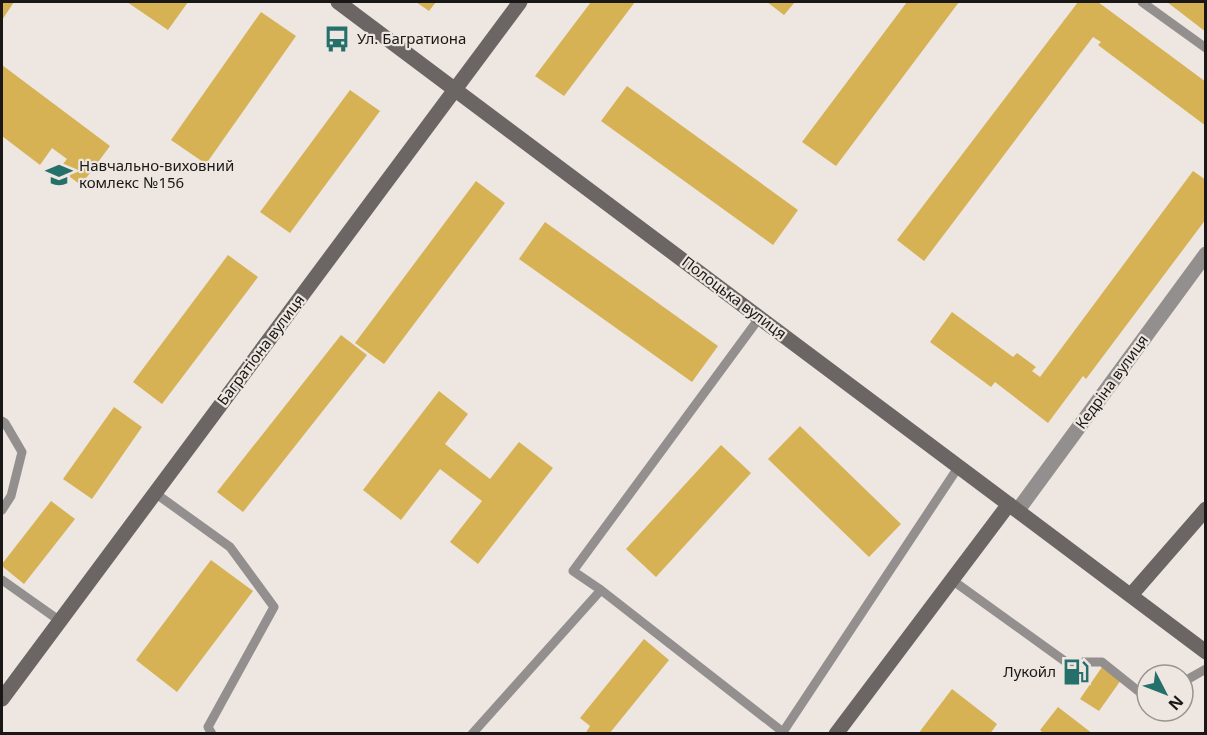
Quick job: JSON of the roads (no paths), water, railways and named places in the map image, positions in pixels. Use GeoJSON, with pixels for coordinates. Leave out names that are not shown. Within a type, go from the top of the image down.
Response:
{"type":"FeatureCollection","features":[{"type":"Feature","properties":{"kind":"street","name":"Полоцька вулиця"},"geometry":{"type":"LineString","coordinates":[[338,2],[1206,652]]}},
{"type":"Feature","properties":{"kind":"street","name":"Багратіона вулиця"},"geometry":{"type":"LineString","coordinates":[[2,699],[520,2]]}},
{"type":"Feature","properties":{"kind":"street","name":"Кедріна вулиця"},"geometry":{"type":"LineString","coordinates":[[1014,507],[1206,254]]}},
{"type":"Feature","properties":{"kind":"street"},"geometry":{"type":"LineString","coordinates":[[836,734],[952,580],[1014,507]]}},
{"type":"Feature","properties":{"kind":"street"},"geometry":{"type":"LineString","coordinates":[[1131,595],[1206,509]]}},
{"type":"Feature","properties":{"kind":"lane"},"geometry":{"type":"LineString","coordinates":[[1142,2],[1206,48]]}},
{"type":"Feature","properties":{"kind":"lane"},"geometry":{"type":"LineString","coordinates":[[760,317],[573,571],[601,590],[783,732],[959,466]]}},
{"type":"Feature","properties":{"kind":"lane"},"geometry":{"type":"LineString","coordinates":[[2,421],[22,452],[11,496],[2,510]]}},
{"type":"Feature","properties":{"kind":"lane"},"geometry":{"type":"LineString","coordinates":[[155,493],[230,547],[274,607],[208,727],[212,734]]}},
{"type":"Feature","properties":{"kind":"lane"},"geometry":{"type":"LineString","coordinates":[[2,580],[60,621]]}},
{"type":"Feature","properties":{"kind":"lane"},"geometry":{"type":"LineString","coordinates":[[952,580],[1066,662],[1102,662],[1135,688]]}},
{"type":"Feature","properties":{"kind":"lane"},"geometry":{"type":"LineString","coordinates":[[472,734],[601,590]]}},
{"type":"Feature","properties":{"kind":"place","name":"Ул. Багратиона"},"geometry":{"type":"Point","coordinates":[337,39]}},
{"type":"Feature","properties":{"kind":"place","name":"Навчально-виховний комлекс №156"},"geometry":{"type":"Point","coordinates":[59,175]}},
{"type":"Feature","properties":{"kind":"place","name":"Лукойл"},"geometry":{"type":"Point","coordinates":[1076,672]}}]}
